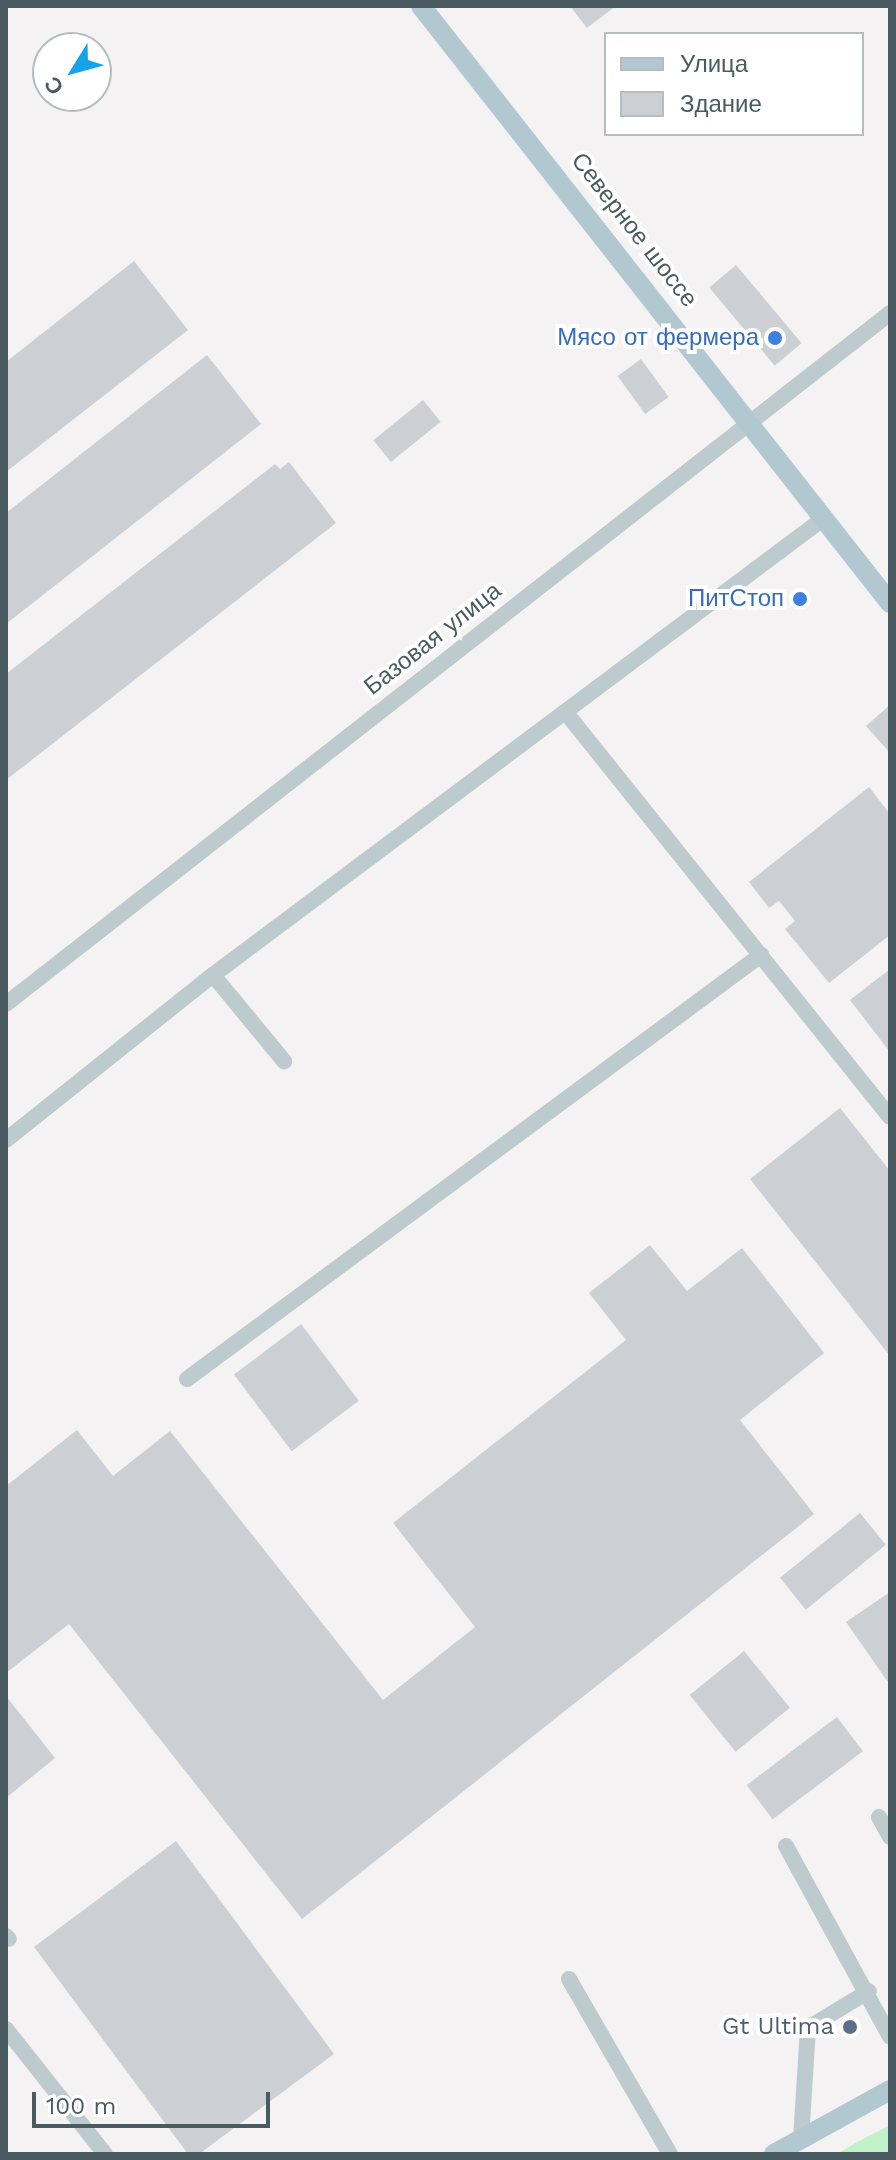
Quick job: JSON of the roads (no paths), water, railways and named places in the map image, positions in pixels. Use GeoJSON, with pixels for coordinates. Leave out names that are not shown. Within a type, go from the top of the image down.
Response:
{"type":"FeatureCollection","features":[{"type":"Feature","properties":{"kind":"main road","name":"Северное шоссе"},"geometry":{"type":"LineString","coordinates":[[421,6],[890,603]]}},
{"type":"Feature","properties":{"kind":"main road"},"geometry":{"type":"LineString","coordinates":[[774,2154],[890,2090]]}},
{"type":"Feature","properties":{"kind":"street","name":"Базовая улица"},"geometry":{"type":"LineString","coordinates":[[6,1004],[890,313]]}},
{"type":"Feature","properties":{"kind":"street"},"geometry":{"type":"LineString","coordinates":[[6,1140],[213,975],[567,714],[824,518]]}},
{"type":"Feature","properties":{"kind":"street"},"geometry":{"type":"LineString","coordinates":[[567,714],[890,1117]]}},
{"type":"Feature","properties":{"kind":"street"},"geometry":{"type":"LineString","coordinates":[[187,1379],[761,955]]}},
{"type":"Feature","properties":{"kind":"street"},"geometry":{"type":"LineString","coordinates":[[213,975],[284,1061]]}},
{"type":"Feature","properties":{"kind":"street"},"geometry":{"type":"LineString","coordinates":[[879,1817],[890,1837]]}},
{"type":"Feature","properties":{"kind":"street"},"geometry":{"type":"LineString","coordinates":[[786,1846],[869,1991],[890,2037]]}},
{"type":"Feature","properties":{"kind":"street"},"geometry":{"type":"LineString","coordinates":[[569,1979],[670,2154]]}},
{"type":"Feature","properties":{"kind":"street"},"geometry":{"type":"LineString","coordinates":[[801,2139],[808,2028],[869,1991]]}},
{"type":"Feature","properties":{"kind":"street"},"geometry":{"type":"LineString","coordinates":[[6,2029],[105,2154]]}},
{"type":"Feature","properties":{"kind":"place","name":"Мясо от фермера"},"geometry":{"type":"Point","coordinates":[775,338]}},
{"type":"Feature","properties":{"kind":"place","name":"ПитСтоп"},"geometry":{"type":"Point","coordinates":[800,599]}},
{"type":"Feature","properties":{"kind":"place","name":"Gt Ultima"},"geometry":{"type":"Point","coordinates":[850,2027]}}]}
